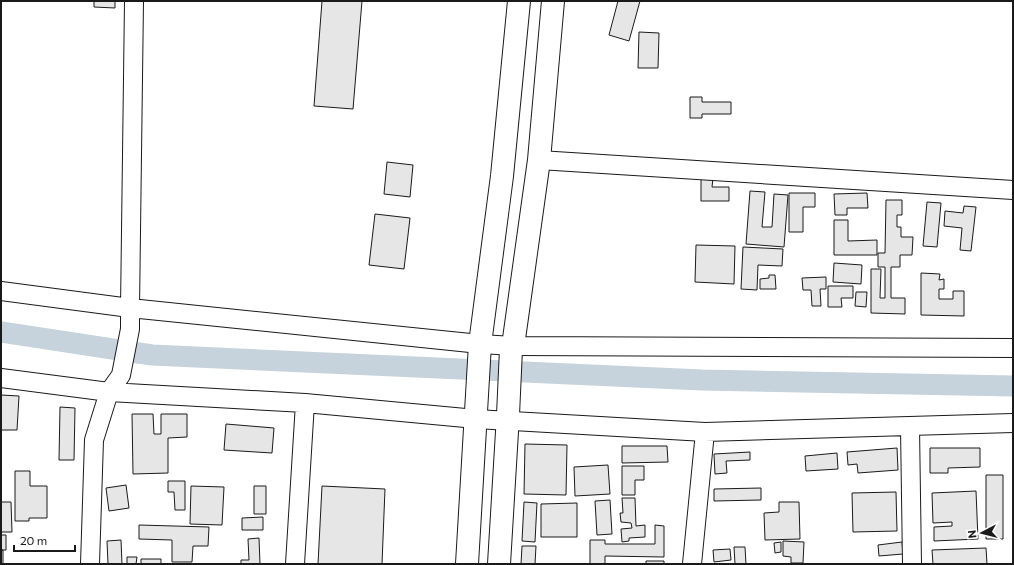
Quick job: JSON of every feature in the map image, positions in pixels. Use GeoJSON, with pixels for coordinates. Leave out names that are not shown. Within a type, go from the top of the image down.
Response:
{"type":"FeatureCollection","features":[{"type":"Feature","properties":{"kind":"main road"},"geometry":{"type":"LineString","coordinates":[[467,564],[481,348],[502,176],[519,1]]}},
{"type":"Feature","properties":{"kind":"main road"},"geometry":{"type":"LineString","coordinates":[[499,564],[512,348],[538,160],[553,1]]}},
{"type":"Feature","properties":{"kind":"street"},"geometry":{"type":"LineString","coordinates":[[90,564],[94,440],[109,392],[121,375],[130,329],[134,1]]}},
{"type":"Feature","properties":{"kind":"street"},"geometry":{"type":"LineString","coordinates":[[538,160],[1013,190]]}},
{"type":"Feature","properties":{"kind":"street"},"geometry":{"type":"LineString","coordinates":[[1,292],[481,348],[1013,348]]}},
{"type":"Feature","properties":{"kind":"street"},"geometry":{"type":"LineString","coordinates":[[1,378],[109,392],[705,432],[1013,423]]}},
{"type":"Feature","properties":{"kind":"street"},"geometry":{"type":"LineString","coordinates":[[295,564],[305,404]]}},
{"type":"Feature","properties":{"kind":"street"},"geometry":{"type":"LineString","coordinates":[[910,427],[912,564]]}},
{"type":"Feature","properties":{"kind":"street"},"geometry":{"type":"LineString","coordinates":[[692,564],[705,432]]}},
{"type":"Feature","properties":{"kind":"building"},"geometry":{"type":"Polygon","coordinates":[[[94,1],[115,1],[115,8],[94,7],[94,1]]]}},
{"type":"Feature","properties":{"kind":"building"},"geometry":{"type":"Polygon","coordinates":[[[322,1],[362,1],[353,109],[314,106],[322,1]]]}},
{"type":"Feature","properties":{"kind":"building"},"geometry":{"type":"Polygon","coordinates":[[[618,1],[640,1],[629,41],[609,35],[618,1]]]}},
{"type":"Feature","properties":{"kind":"building"},"geometry":{"type":"Polygon","coordinates":[[[639,32],[659,33],[658,68],[638,68],[639,32]]]}},
{"type":"Feature","properties":{"kind":"building"},"geometry":{"type":"Polygon","coordinates":[[[690,97],[702,97],[702,102],[731,102],[731,114],[702,114],[702,118],[690,118],[690,97]]]}},
{"type":"Feature","properties":{"kind":"building"},"geometry":{"type":"Polygon","coordinates":[[[387,162],[413,165],[410,197],[384,194],[387,162]]]}},
{"type":"Feature","properties":{"kind":"building"},"geometry":{"type":"Polygon","coordinates":[[[701,178],[713,178],[712,187],[729,187],[729,201],[701,201],[701,178]]]}},
{"type":"Feature","properties":{"kind":"building"},"geometry":{"type":"Polygon","coordinates":[[[750,191],[765,192],[762,227],[772,227],[774,194],[788,195],[784,247],[746,244],[750,191]]]}},
{"type":"Feature","properties":{"kind":"building"},"geometry":{"type":"Polygon","coordinates":[[[789,193],[815,193],[815,207],[803,207],[803,232],[789,232],[789,193]]]}},
{"type":"Feature","properties":{"kind":"building"},"geometry":{"type":"Polygon","coordinates":[[[867,193],[868,208],[847,208],[847,215],[835,215],[834,194],[867,193]]]}},
{"type":"Feature","properties":{"kind":"building"},"geometry":{"type":"Polygon","coordinates":[[[886,200],[902,200],[902,215],[897,215],[897,227],[901,227],[901,237],[913,237],[912,255],[900,255],[900,267],[891,267],[891,298],[905,298],[905,314],[871,313],[871,269],[881,269],[880,298],[885,298],[885,267],[878,267],[878,253],[885,253],[886,200]]]}},
{"type":"Feature","properties":{"kind":"building"},"geometry":{"type":"Polygon","coordinates":[[[927,202],[941,203],[937,247],[923,246],[927,202]]]}},
{"type":"Feature","properties":{"kind":"building"},"geometry":{"type":"Polygon","coordinates":[[[964,206],[976,207],[971,251],[960,250],[962,228],[944,226],[945,211],[963,213],[964,206]]]}},
{"type":"Feature","properties":{"kind":"building"},"geometry":{"type":"Polygon","coordinates":[[[375,214],[410,218],[404,269],[369,265],[375,214]]]}},
{"type":"Feature","properties":{"kind":"building"},"geometry":{"type":"Polygon","coordinates":[[[834,220],[848,220],[848,241],[877,240],[877,255],[834,255],[834,220]]]}},
{"type":"Feature","properties":{"kind":"building"},"geometry":{"type":"Polygon","coordinates":[[[696,245],[735,246],[734,284],[695,282],[696,245]]]}},
{"type":"Feature","properties":{"kind":"building"},"geometry":{"type":"Polygon","coordinates":[[[743,247],[783,249],[782,266],[758,265],[757,290],[741,289],[743,247]]]}},
{"type":"Feature","properties":{"kind":"building"},"geometry":{"type":"Polygon","coordinates":[[[834,263],[862,265],[861,284],[833,282],[834,263]]]}},
{"type":"Feature","properties":{"kind":"building"},"geometry":{"type":"Polygon","coordinates":[[[921,273],[940,274],[939,280],[944,279],[944,289],[939,289],[939,299],[953,299],[953,291],[964,291],[964,316],[921,315],[921,273]]]}},
{"type":"Feature","properties":{"kind":"building"},"geometry":{"type":"Polygon","coordinates":[[[769,275],[775,275],[776,289],[760,289],[760,279],[769,278],[769,275]]]}},
{"type":"Feature","properties":{"kind":"building"},"geometry":{"type":"Polygon","coordinates":[[[826,277],[826,289],[820,289],[821,306],[812,306],[811,290],[803,290],[802,278],[826,277]]]}},
{"type":"Feature","properties":{"kind":"building"},"geometry":{"type":"Polygon","coordinates":[[[828,286],[853,286],[853,298],[841,298],[842,307],[828,307],[828,286]]]}},
{"type":"Feature","properties":{"kind":"building"},"geometry":{"type":"Polygon","coordinates":[[[856,292],[867,292],[866,307],[855,306],[856,292]]]}},
{"type":"Feature","properties":{"kind":"building"},"geometry":{"type":"Polygon","coordinates":[[[1,395],[19,396],[17,430],[1,430],[1,395]]]}},
{"type":"Feature","properties":{"kind":"building"},"geometry":{"type":"Polygon","coordinates":[[[60,407],[75,408],[74,460],[59,460],[60,407]]]}},
{"type":"Feature","properties":{"kind":"building"},"geometry":{"type":"Polygon","coordinates":[[[132,414],[153,414],[154,434],[161,434],[161,414],[187,414],[187,437],[168,438],[168,473],[133,474],[132,414]]]}},
{"type":"Feature","properties":{"kind":"building"},"geometry":{"type":"Polygon","coordinates":[[[226,424],[274,428],[272,453],[224,450],[226,424]]]}},
{"type":"Feature","properties":{"kind":"building"},"geometry":{"type":"Polygon","coordinates":[[[525,444],[567,445],[566,495],[524,494],[525,444]]]}},
{"type":"Feature","properties":{"kind":"building"},"geometry":{"type":"Polygon","coordinates":[[[622,446],[667,446],[668,462],[622,463],[622,446]]]}},
{"type":"Feature","properties":{"kind":"building"},"geometry":{"type":"Polygon","coordinates":[[[897,448],[898,470],[858,473],[857,464],[848,465],[847,452],[897,448]]]}},
{"type":"Feature","properties":{"kind":"building"},"geometry":{"type":"Polygon","coordinates":[[[930,448],[980,448],[980,467],[948,468],[948,473],[930,473],[930,448]]]}},
{"type":"Feature","properties":{"kind":"building"},"geometry":{"type":"Polygon","coordinates":[[[750,452],[750,460],[726,461],[727,473],[715,474],[714,454],[750,452]]]}},
{"type":"Feature","properties":{"kind":"building"},"geometry":{"type":"Polygon","coordinates":[[[837,453],[838,469],[806,471],[805,456],[837,453]]]}},
{"type":"Feature","properties":{"kind":"building"},"geometry":{"type":"Polygon","coordinates":[[[608,465],[610,494],[575,496],[574,467],[608,465]]]}},
{"type":"Feature","properties":{"kind":"building"},"geometry":{"type":"Polygon","coordinates":[[[622,466],[644,466],[644,480],[635,480],[635,495],[622,495],[622,466]]]}},
{"type":"Feature","properties":{"kind":"building"},"geometry":{"type":"Polygon","coordinates":[[[15,471],[30,471],[30,486],[47,486],[47,518],[29,518],[29,521],[15,521],[15,471]]]}},
{"type":"Feature","properties":{"kind":"building"},"geometry":{"type":"Polygon","coordinates":[[[986,475],[1003,475],[1003,539],[986,539],[986,475]]]}},
{"type":"Feature","properties":{"kind":"building"},"geometry":{"type":"Polygon","coordinates":[[[168,481],[185,481],[185,510],[175,510],[174,492],[168,492],[168,481]]]}},
{"type":"Feature","properties":{"kind":"building"},"geometry":{"type":"Polygon","coordinates":[[[126,485],[129,508],[109,511],[106,488],[126,485]]]}},
{"type":"Feature","properties":{"kind":"building"},"geometry":{"type":"Polygon","coordinates":[[[191,486],[224,487],[222,525],[190,524],[191,486]]]}},
{"type":"Feature","properties":{"kind":"building"},"geometry":{"type":"Polygon","coordinates":[[[254,486],[266,486],[266,514],[254,514],[254,486]]]}},
{"type":"Feature","properties":{"kind":"building"},"geometry":{"type":"Polygon","coordinates":[[[322,486],[385,489],[382,564],[318,564],[322,486]]]}},
{"type":"Feature","properties":{"kind":"building"},"geometry":{"type":"Polygon","coordinates":[[[761,488],[761,500],[714,501],[714,489],[761,488]]]}},
{"type":"Feature","properties":{"kind":"building"},"geometry":{"type":"Polygon","coordinates":[[[976,491],[978,539],[934,541],[934,527],[952,526],[952,522],[933,523],[932,493],[976,491]]]}},
{"type":"Feature","properties":{"kind":"building"},"geometry":{"type":"Polygon","coordinates":[[[896,492],[897,531],[853,532],[852,493],[896,492]]]}},
{"type":"Feature","properties":{"kind":"building"},"geometry":{"type":"Polygon","coordinates":[[[622,498],[635,498],[636,526],[645,525],[645,537],[629,538],[629,541],[622,542],[621,529],[632,528],[631,523],[621,522],[620,513],[623,513],[622,498]]]}},
{"type":"Feature","properties":{"kind":"building"},"geometry":{"type":"Polygon","coordinates":[[[610,500],[612,534],[597,535],[595,501],[610,500]]]}},
{"type":"Feature","properties":{"kind":"building"},"geometry":{"type":"Polygon","coordinates":[[[1,502],[11,502],[12,532],[1,532],[1,502]]]}},
{"type":"Feature","properties":{"kind":"building"},"geometry":{"type":"Polygon","coordinates":[[[524,502],[537,503],[535,542],[522,541],[524,502]]]}},
{"type":"Feature","properties":{"kind":"building"},"geometry":{"type":"Polygon","coordinates":[[[779,502],[799,502],[800,539],[765,540],[764,513],[779,512],[779,502]]]}},
{"type":"Feature","properties":{"kind":"building"},"geometry":{"type":"Polygon","coordinates":[[[577,503],[577,537],[541,537],[541,504],[577,503]]]}},
{"type":"Feature","properties":{"kind":"building"},"geometry":{"type":"Polygon","coordinates":[[[263,517],[263,530],[242,530],[242,518],[263,517]]]}},
{"type":"Feature","properties":{"kind":"building"},"geometry":{"type":"Polygon","coordinates":[[[139,525],[209,527],[208,546],[193,546],[192,562],[172,562],[172,540],[139,539],[139,525]]]}},
{"type":"Feature","properties":{"kind":"building"},"geometry":{"type":"Polygon","coordinates":[[[655,525],[664,526],[664,557],[605,556],[605,564],[590,564],[590,540],[605,540],[605,544],[655,544],[655,525]]]}},
{"type":"Feature","properties":{"kind":"building"},"geometry":{"type":"Polygon","coordinates":[[[1,535],[6,535],[6,550],[1,550],[1,535]]]}},
{"type":"Feature","properties":{"kind":"building"},"geometry":{"type":"Polygon","coordinates":[[[259,538],[260,564],[241,564],[241,560],[249,560],[248,539],[259,538]]]}},
{"type":"Feature","properties":{"kind":"building"},"geometry":{"type":"Polygon","coordinates":[[[121,540],[122,564],[108,564],[107,541],[121,540]]]}},
{"type":"Feature","properties":{"kind":"building"},"geometry":{"type":"Polygon","coordinates":[[[783,541],[804,542],[803,563],[791,563],[791,557],[783,556],[783,541]]]}},
{"type":"Feature","properties":{"kind":"building"},"geometry":{"type":"Polygon","coordinates":[[[781,542],[781,552],[775,553],[774,543],[781,542]]]}},
{"type":"Feature","properties":{"kind":"building"},"geometry":{"type":"Polygon","coordinates":[[[902,542],[903,554],[879,556],[878,545],[902,542]]]}},
{"type":"Feature","properties":{"kind":"building"},"geometry":{"type":"Polygon","coordinates":[[[522,546],[536,546],[535,564],[521,564],[522,546]]]}},
{"type":"Feature","properties":{"kind":"building"},"geometry":{"type":"Polygon","coordinates":[[[734,547],[745,547],[746,564],[735,564],[734,547]]]}},
{"type":"Feature","properties":{"kind":"building"},"geometry":{"type":"Polygon","coordinates":[[[986,548],[987,564],[933,564],[932,550],[986,548]]]}},
{"type":"Feature","properties":{"kind":"building"},"geometry":{"type":"Polygon","coordinates":[[[730,549],[731,560],[714,562],[713,550],[730,549]]]}},
{"type":"Feature","properties":{"kind":"building"},"geometry":{"type":"Polygon","coordinates":[[[1,550],[3,550],[3,564],[1,564],[1,550]]]}},
{"type":"Feature","properties":{"kind":"building"},"geometry":{"type":"Polygon","coordinates":[[[127,557],[137,557],[136,564],[127,564],[127,557]]]}},
{"type":"Feature","properties":{"kind":"building"},"geometry":{"type":"Polygon","coordinates":[[[141,559],[161,559],[161,564],[141,564],[141,559]]]}},
{"type":"Feature","properties":{"kind":"building"},"geometry":{"type":"Polygon","coordinates":[[[646,561],[664,561],[664,564],[646,564],[646,561]]]}},
{"type":"Feature","properties":{"kind":"waterway"},"geometry":{"type":"LineString","coordinates":[[1,332],[152,355],[702,380],[1013,386]]}}]}
